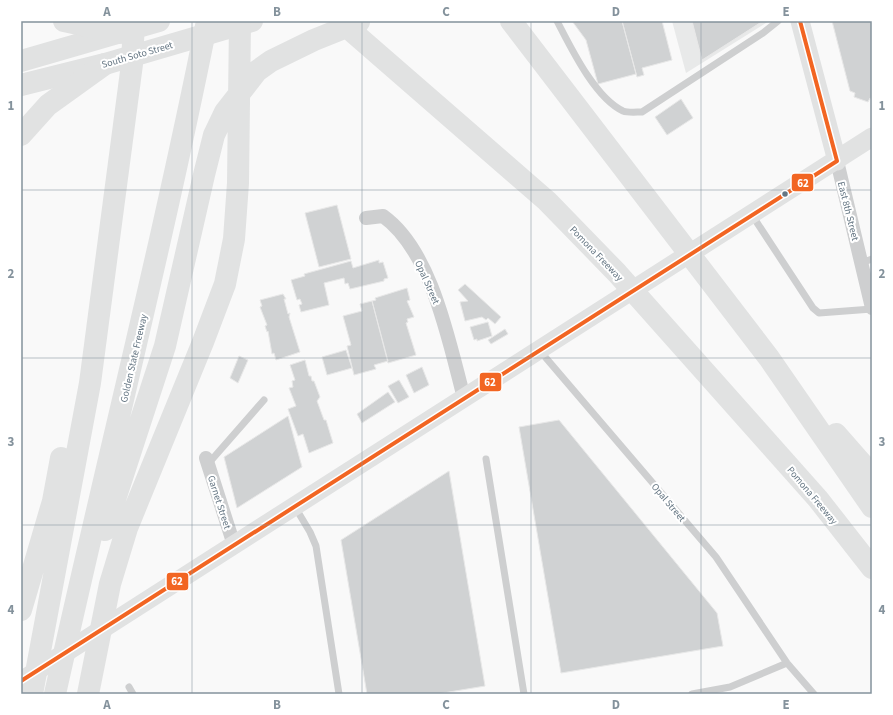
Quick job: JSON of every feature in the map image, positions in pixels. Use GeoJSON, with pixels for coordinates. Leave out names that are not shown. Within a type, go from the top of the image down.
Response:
{"type":"FeatureCollection","features":[{"type":"Feature","properties":{"kind":"main road"},"geometry":{"type":"LineString","coordinates":[[64,21],[126,27]]}},
{"type":"Feature","properties":{"kind":"main road"},"geometry":{"type":"LineString","coordinates":[[21,61],[126,27],[159,21]]}},
{"type":"Feature","properties":{"kind":"main road","name":"Golden State Freeway"},"geometry":{"type":"LineString","coordinates":[[55,694],[134,354],[207,21]]}},
{"type":"Feature","properties":{"kind":"main road"},"geometry":{"type":"LineString","coordinates":[[88,694],[110,584],[127,528],[203,342],[225,284],[234,239],[238,183],[240,21]]}},
{"type":"Feature","properties":{"kind":"main road","name":"South Soto Street"},"geometry":{"type":"LineString","coordinates":[[21,85],[105,64],[252,21]]}},
{"type":"Feature","properties":{"kind":"main road","name":"Pomona Freeway"},"geometry":{"type":"LineString","coordinates":[[340,21],[547,201],[618,273],[818,500],[872,568]]}},
{"type":"Feature","properties":{"kind":"main road"},"geometry":{"type":"LineString","coordinates":[[83,569],[101,542],[165,346],[180,284],[192,222],[214,135],[225,112],[257,71],[285,53],[362,21]]}},
{"type":"Feature","properties":{"kind":"main road"},"geometry":{"type":"LineString","coordinates":[[511,21],[769,358],[872,507]]}},
{"type":"Feature","properties":{"kind":"main road","name":"East 8th Street"},"geometry":{"type":"LineString","coordinates":[[800,21],[837,161]]}},
{"type":"Feature","properties":{"kind":"main road"},"geometry":{"type":"LineString","coordinates":[[32,694],[90,383],[132,64],[126,27]]}},
{"type":"Feature","properties":{"kind":"main road"},"geometry":{"type":"LineString","coordinates":[[21,135],[48,105],[105,64]]}},
{"type":"Feature","properties":{"kind":"main road"},"geometry":{"type":"LineString","coordinates":[[21,681],[872,138]]}},
{"type":"Feature","properties":{"kind":"main road"},"geometry":{"type":"LineString","coordinates":[[21,610],[53,501],[118,168]]}},
{"type":"Feature","properties":{"kind":"main road"},"geometry":{"type":"LineString","coordinates":[[769,358],[872,475]]}},
{"type":"Feature","properties":{"kind":"street","name":"East 8th Street"},"geometry":{"type":"LineString","coordinates":[[837,161],[867,261],[872,308]]}},
{"type":"Feature","properties":{"kind":"street","name":"Opal Street"},"geometry":{"type":"LineString","coordinates":[[366,218],[383,216],[396,225],[411,244],[438,303],[464,398]]}},
{"type":"Feature","properties":{"kind":"street","name":"Garnet Street"},"geometry":{"type":"LineString","coordinates":[[207,461],[234,545]]}},
{"type":"Feature","properties":{"kind":"lane"},"geometry":{"type":"LineString","coordinates":[[557,21],[576,58],[604,98],[624,112],[642,112],[763,33],[778,21]]}},
{"type":"Feature","properties":{"kind":"lane"},"geometry":{"type":"LineString","coordinates":[[752,215],[809,301],[819,313],[872,308]]}},
{"type":"Feature","properties":{"kind":"lane","name":"Opal Street"},"geometry":{"type":"LineString","coordinates":[[540,350],[716,557],[787,663],[814,694]]}},
{"type":"Feature","properties":{"kind":"lane"},"geometry":{"type":"LineString","coordinates":[[207,461],[264,400]]}},
{"type":"Feature","properties":{"kind":"lane"},"geometry":{"type":"LineString","coordinates":[[486,459],[524,694]]}},
{"type":"Feature","properties":{"kind":"lane"},"geometry":{"type":"LineString","coordinates":[[295,506],[316,546],[339,694]]}},
{"type":"Feature","properties":{"kind":"lane"},"geometry":{"type":"LineString","coordinates":[[692,694],[730,687],[787,663]]}},
{"type":"Feature","properties":{"kind":"lane"},"geometry":{"type":"LineString","coordinates":[[128,686],[133,694]]}},
{"type":"Feature","properties":{"kind":"shaded area"},"geometry":{"type":"Polygon","coordinates":[[[672,21],[769,21],[686,73],[672,21]]]}},
{"type":"Feature","properties":{"kind":"building"},"geometry":{"type":"Polygon","coordinates":[[[572,21],[622,21],[636,74],[598,84],[586,40],[572,21]]]}},
{"type":"Feature","properties":{"kind":"building"},"geometry":{"type":"Polygon","coordinates":[[[622,21],[662,21],[672,60],[642,68],[644,75],[637,77],[622,21]]]}},
{"type":"Feature","properties":{"kind":"building"},"geometry":{"type":"Polygon","coordinates":[[[692,21],[763,21],[702,60],[692,21]]]}},
{"type":"Feature","properties":{"kind":"building"},"geometry":{"type":"Polygon","coordinates":[[[832,21],[872,21],[872,99],[870,98],[868,102],[854,97],[855,93],[850,91],[832,21]]]}},
{"type":"Feature","properties":{"kind":"building"},"geometry":{"type":"Polygon","coordinates":[[[681,99],[693,118],[667,135],[655,117],[681,99]]]}},
{"type":"Feature","properties":{"kind":"building"},"geometry":{"type":"Polygon","coordinates":[[[337,205],[351,259],[319,267],[305,213],[337,205]]]}},
{"type":"Feature","properties":{"kind":"building"},"geometry":{"type":"Polygon","coordinates":[[[379,260],[379,263],[383,262],[388,278],[384,279],[384,281],[350,289],[348,283],[345,284],[344,278],[324,283],[329,305],[301,312],[299,305],[302,304],[300,299],[297,300],[291,280],[305,276],[304,274],[351,261],[353,268],[379,260]]]}},
{"type":"Feature","properties":{"kind":"building"},"geometry":{"type":"Polygon","coordinates":[[[465,284],[501,317],[495,324],[488,318],[486,320],[482,317],[465,321],[460,302],[468,301],[458,290],[465,284]]]}},
{"type":"Feature","properties":{"kind":"building"},"geometry":{"type":"Polygon","coordinates":[[[407,288],[410,300],[407,301],[414,317],[407,319],[408,322],[406,323],[416,355],[388,363],[372,301],[376,300],[375,298],[407,288]]]}},
{"type":"Feature","properties":{"kind":"building"},"geometry":{"type":"Polygon","coordinates":[[[283,294],[286,299],[284,299],[288,314],[290,313],[289,317],[300,352],[276,360],[274,353],[272,354],[268,331],[267,332],[265,326],[267,325],[260,307],[262,306],[260,300],[283,294]]]}},
{"type":"Feature","properties":{"kind":"building"},"geometry":{"type":"Polygon","coordinates":[[[372,301],[388,361],[374,365],[376,369],[354,375],[347,346],[351,345],[343,316],[362,311],[360,304],[372,301]]]}},
{"type":"Feature","properties":{"kind":"building"},"geometry":{"type":"Polygon","coordinates":[[[488,322],[492,336],[477,341],[477,339],[474,340],[470,327],[488,322]]]}},
{"type":"Feature","properties":{"kind":"building"},"geometry":{"type":"Polygon","coordinates":[[[505,329],[508,334],[491,344],[488,340],[505,329]]]}},
{"type":"Feature","properties":{"kind":"building"},"geometry":{"type":"Polygon","coordinates":[[[346,350],[352,368],[327,375],[322,357],[346,350]]]}},
{"type":"Feature","properties":{"kind":"building"},"geometry":{"type":"Polygon","coordinates":[[[239,356],[248,360],[238,383],[230,378],[239,356]]]}},
{"type":"Feature","properties":{"kind":"building"},"geometry":{"type":"Polygon","coordinates":[[[305,360],[309,376],[311,376],[312,381],[314,381],[320,397],[317,401],[324,420],[326,420],[333,443],[309,453],[303,434],[298,436],[288,409],[296,406],[289,388],[293,387],[292,381],[295,380],[290,365],[305,360]]]}},
{"type":"Feature","properties":{"kind":"building"},"geometry":{"type":"Polygon","coordinates":[[[422,367],[429,385],[414,393],[406,375],[422,367]]]}},
{"type":"Feature","properties":{"kind":"building"},"geometry":{"type":"Polygon","coordinates":[[[399,380],[409,397],[398,403],[388,386],[399,380]]]}},
{"type":"Feature","properties":{"kind":"building"},"geometry":{"type":"Polygon","coordinates":[[[388,392],[395,402],[362,423],[357,414],[388,392]]]}},
{"type":"Feature","properties":{"kind":"building"},"geometry":{"type":"Polygon","coordinates":[[[288,416],[302,467],[237,508],[224,457],[288,416]]]}},
{"type":"Feature","properties":{"kind":"building"},"geometry":{"type":"Polygon","coordinates":[[[559,420],[717,613],[723,646],[561,673],[519,427],[559,420]]]}},
{"type":"Feature","properties":{"kind":"building"},"geometry":{"type":"Polygon","coordinates":[[[449,471],[485,686],[437,694],[367,694],[341,540],[449,471]]]}},
{"type":"Feature","properties":{"kind":"transit line","name":"62"},"geometry":{"type":"LineString","coordinates":[[21,681],[837,161],[800,21]]}}]}
